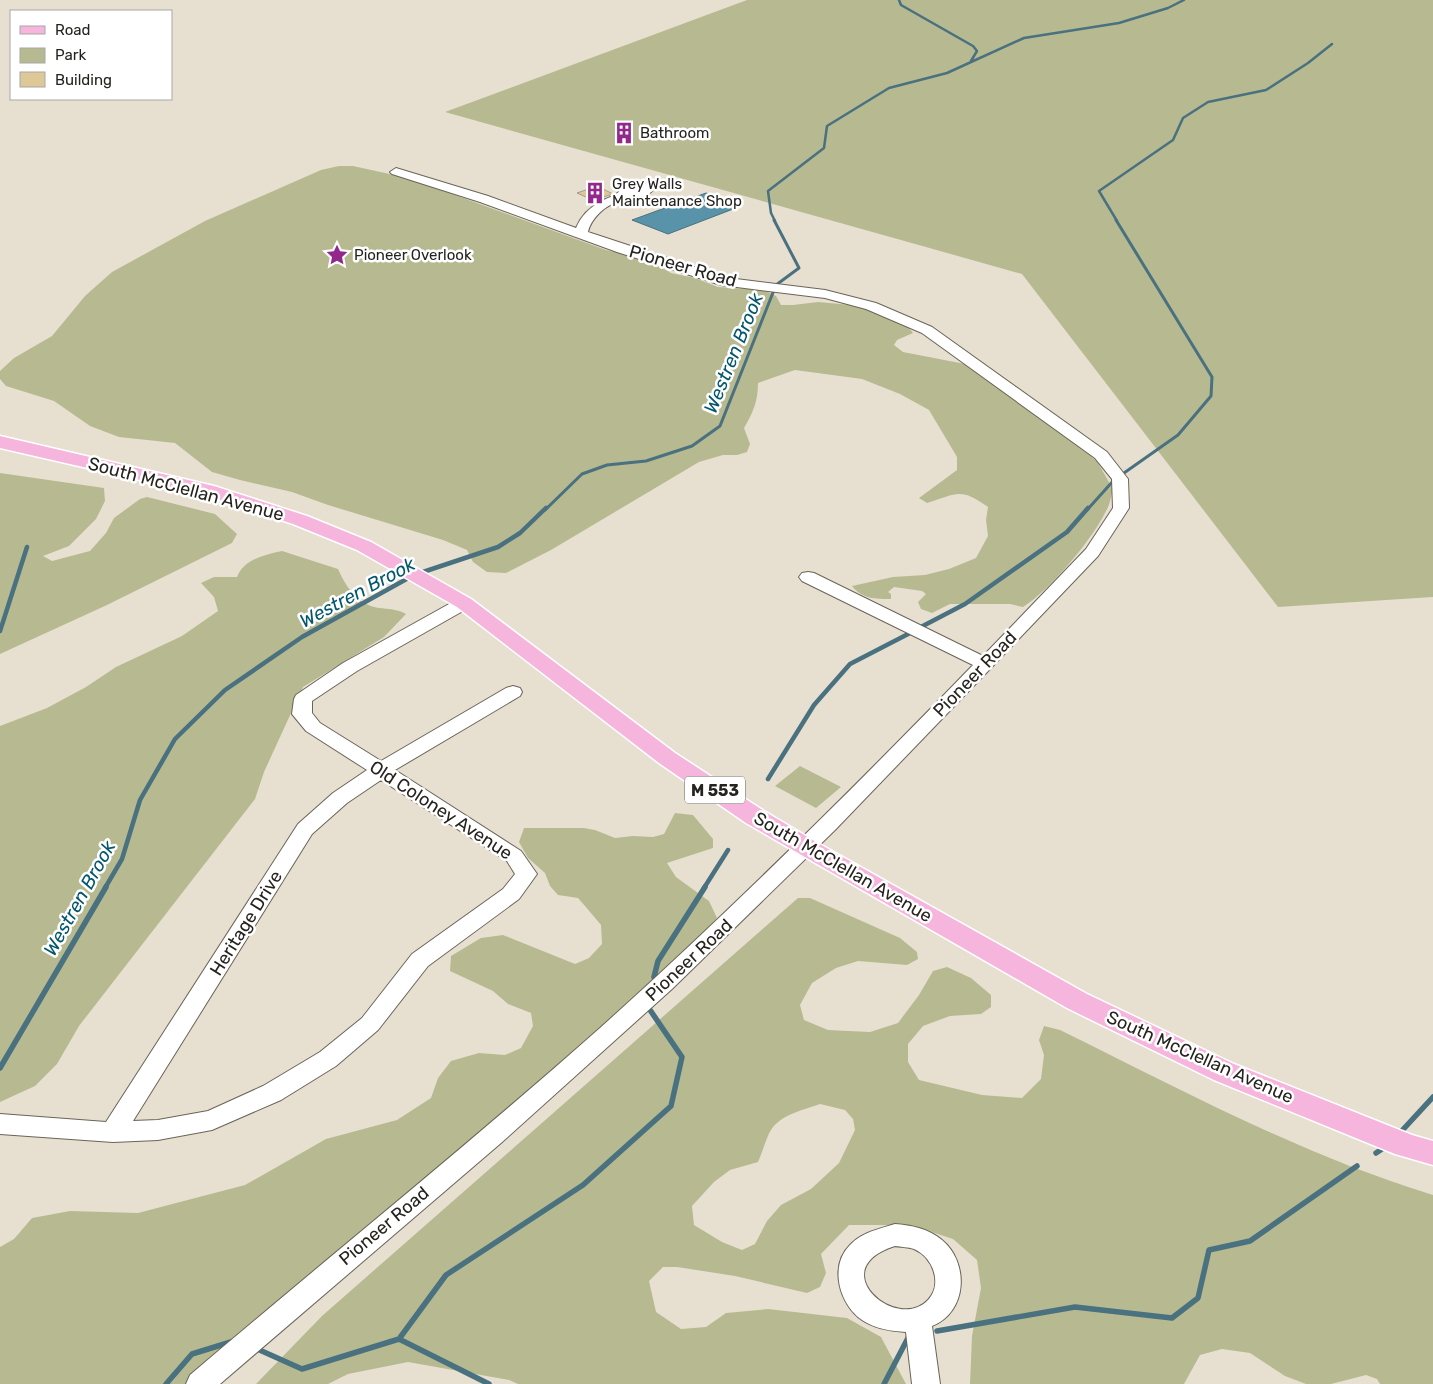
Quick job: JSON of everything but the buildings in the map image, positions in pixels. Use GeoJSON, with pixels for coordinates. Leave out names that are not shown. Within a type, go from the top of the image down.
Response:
{"type":"FeatureCollection","features":[{"type":"Feature","properties":{"kind":"main road","name":"South McClellan Avenue"},"geometry":{"type":"LineString","coordinates":[[0,442],[207,490],[300,520],[364,546],[464,603],[667,758],[755,817],[807,848],[1077,1001],[1224,1072],[1406,1145],[1433,1153]]}},
{"type":"Feature","properties":{"kind":"street","name":"Pioneer Road"},"geometry":{"type":"LineString","coordinates":[[200,1384],[662,986],[807,848],[985,664],[1092,552],[1121,508],[1120,479],[1101,455],[927,330],[871,306],[825,294],[726,282],[581,234],[484,198],[396,172]]}},
{"type":"Feature","properties":{"kind":"street"},"geometry":{"type":"LineString","coordinates":[[581,234],[588,217],[602,206],[622,197]]}},
{"type":"Feature","properties":{"kind":"street"},"geometry":{"type":"LineString","coordinates":[[808,577],[985,664]]}},
{"type":"Feature","properties":{"kind":"street","name":"Old Coloney Avenue"},"geometry":{"type":"LineString","coordinates":[[113,1132],[158,1130],[212,1120],[272,1093],[328,1059],[370,1024],[420,960],[511,894],[526,874],[514,856],[313,727],[302,714],[303,699],[350,667],[464,603]]}},
{"type":"Feature","properties":{"kind":"street","name":"Heritage Drive"},"geometry":{"type":"LineString","coordinates":[[113,1132],[305,828],[340,798],[381,770],[513,692]]}},
{"type":"Feature","properties":{"kind":"street"},"geometry":{"type":"LineString","coordinates":[[0,1124],[113,1132]]}},
{"type":"Feature","properties":{"kind":"street"},"geometry":{"type":"LineString","coordinates":[[918,1319],[926,1384]]}},
{"type":"Feature","properties":{"kind":"green space"},"geometry":{"type":"Polygon","coordinates":[[[747,0],[1433,0],[1433,597],[1278,607],[1022,274],[445,112],[747,0]]]}},
{"type":"Feature","properties":{"kind":"green space"},"geometry":{"type":"Polygon","coordinates":[[[339,166],[353,166],[408,178],[606,250],[658,265],[671,273],[695,278],[718,287],[764,290],[776,296],[781,305],[818,302],[862,306],[908,327],[913,333],[897,340],[894,345],[903,352],[965,364],[1075,440],[1098,463],[1113,489],[1107,509],[1100,523],[1069,564],[1045,589],[1023,607],[1010,604],[950,604],[932,613],[921,609],[918,602],[926,594],[922,591],[894,587],[888,592],[891,594],[891,599],[875,598],[860,594],[852,586],[893,577],[925,575],[949,569],[976,558],[988,536],[986,520],[988,507],[971,497],[958,494],[927,503],[919,498],[957,470],[957,457],[929,410],[900,394],[862,379],[795,370],[758,383],[754,407],[744,428],[750,444],[747,452],[737,455],[723,455],[699,462],[551,550],[506,573],[487,572],[473,562],[467,550],[443,540],[292,492],[212,472],[175,443],[119,437],[90,426],[54,401],[6,386],[0,379],[0,371],[14,358],[52,336],[85,296],[112,272],[205,221],[321,170],[339,166]]]}},
{"type":"Feature","properties":{"kind":"green space"},"geometry":{"type":"Polygon","coordinates":[[[0,473],[104,488],[105,501],[96,519],[69,546],[43,556],[52,561],[90,551],[106,533],[114,518],[140,499],[147,497],[215,514],[237,534],[232,543],[107,605],[0,654],[0,473]]]}},
{"type":"Feature","properties":{"kind":"green space"},"geometry":{"type":"Polygon","coordinates":[[[282,551],[338,569],[349,588],[365,603],[406,614],[384,637],[303,687],[264,772],[255,799],[79,1026],[57,1064],[35,1086],[0,1102],[0,726],[47,708],[86,687],[116,667],[182,636],[218,611],[214,597],[201,583],[214,577],[237,577],[244,566],[255,559],[282,551]]]}},
{"type":"Feature","properties":{"kind":"green space"},"geometry":{"type":"Polygon","coordinates":[[[800,766],[841,787],[816,808],[775,786],[800,766]]]}},
{"type":"Feature","properties":{"kind":"green space"},"geometry":{"type":"Polygon","coordinates":[[[675,813],[693,815],[713,839],[713,848],[667,863],[676,877],[709,901],[717,918],[676,963],[189,1384],[0,1384],[0,1247],[14,1239],[32,1218],[70,1211],[138,1213],[245,1185],[326,1139],[397,1120],[431,1098],[438,1078],[451,1061],[479,1053],[505,1055],[521,1048],[533,1026],[531,1013],[508,1004],[493,991],[450,971],[451,956],[481,938],[503,935],[575,964],[589,958],[602,944],[601,925],[585,906],[578,898],[558,895],[550,886],[545,873],[528,858],[519,842],[524,828],[584,828],[615,838],[633,836],[653,837],[664,834],[675,813]]]}},
{"type":"Feature","properties":{"kind":"green space"},"geometry":{"type":"Polygon","coordinates":[[[798,898],[810,898],[900,938],[917,952],[918,959],[907,965],[858,961],[836,968],[812,983],[800,1005],[804,1020],[828,1030],[870,1032],[898,1023],[919,995],[933,971],[947,967],[971,978],[991,995],[991,1007],[981,1014],[950,1016],[923,1026],[908,1044],[908,1062],[919,1080],[982,1095],[1022,1098],[1041,1079],[1044,1055],[1039,1040],[1044,1026],[1060,1030],[1197,1098],[1290,1141],[1384,1179],[1433,1195],[1433,1384],[1380,1384],[1377,1379],[1366,1375],[1331,1384],[1306,1384],[1285,1376],[1250,1353],[1222,1349],[1200,1355],[1184,1384],[970,1384],[972,1336],[981,1288],[977,1260],[953,1239],[910,1225],[849,1225],[821,1254],[826,1273],[820,1287],[807,1293],[735,1276],[677,1267],[663,1267],[649,1281],[656,1312],[681,1329],[706,1327],[726,1313],[768,1309],[847,1318],[881,1337],[906,1384],[518,1384],[509,1380],[408,1362],[348,1374],[328,1384],[256,1384],[322,1316],[798,898]],[[820,1104],[783,1118],[768,1136],[758,1162],[730,1170],[714,1182],[692,1206],[694,1225],[722,1242],[742,1250],[755,1244],[767,1221],[781,1205],[811,1189],[839,1163],[855,1130],[853,1119],[845,1110],[820,1104]]]}},
{"type":"Feature","properties":{"kind":"water"},"geometry":{"type":"Polygon","coordinates":[[[706,193],[741,206],[668,234],[632,220],[706,193]]]}},
{"type":"Feature","properties":{"kind":"waterway"},"geometry":{"type":"LineString","coordinates":[[899,0],[901,5],[973,46],[977,51],[971,61]]}},
{"type":"Feature","properties":{"kind":"waterway","name":"Westren Brook"},"geometry":{"type":"LineString","coordinates":[[775,221],[771,213],[768,191],[824,148],[827,126],[889,88],[947,73],[1024,38],[1119,23],[1168,8],[1184,0]]}},
{"type":"Feature","properties":{"kind":"waterway"},"geometry":{"type":"LineString","coordinates":[[1117,221],[1099,191],[1173,140],[1183,118],[1208,102],[1266,90],[1308,63],[1332,44]]}},
{"type":"Feature","properties":{"kind":"waterway","name":"Westren Brook"},"geometry":{"type":"LineString","coordinates":[[545,510],[582,474],[607,465],[646,461],[692,446],[720,426],[776,285],[799,268],[774,220]]}},
{"type":"Feature","properties":{"kind":"waterway"},"geometry":{"type":"LineString","coordinates":[[1087,510],[1114,480],[1178,435],[1211,396],[1212,377],[1116,220]]}},
{"type":"Feature","properties":{"kind":"waterway","name":"Westren Brook"},"geometry":{"type":"LineString","coordinates":[[420,573],[498,547],[520,533],[546,508]]}},
{"type":"Feature","properties":{"kind":"waterway"},"geometry":{"type":"LineString","coordinates":[[919,628],[965,604],[1067,532],[1088,508]]}},
{"type":"Feature","properties":{"kind":"waterway"},"geometry":{"type":"LineString","coordinates":[[0,631],[27,547]]}},
{"type":"Feature","properties":{"kind":"waterway","name":"Westren Brook"},"geometry":{"type":"LineString","coordinates":[[105,888],[122,859],[140,800],[175,739],[225,690],[302,637],[412,576]]}},
{"type":"Feature","properties":{"kind":"waterway"},"geometry":{"type":"LineString","coordinates":[[768,779],[814,705],[850,664],[912,632]]}},
{"type":"Feature","properties":{"kind":"waterway"},"geometry":{"type":"LineString","coordinates":[[704,888],[728,850]]}},
{"type":"Feature","properties":{"kind":"waterway","name":"Westren Brook"},"geometry":{"type":"LineString","coordinates":[[0,1068],[106,887]]}},
{"type":"Feature","properties":{"kind":"waterway"},"geometry":{"type":"LineString","coordinates":[[654,977],[658,961],[705,887]]}},
{"type":"Feature","properties":{"kind":"waterway"},"geometry":{"type":"LineString","coordinates":[[399,1339],[446,1275],[583,1185],[671,1106],[682,1057],[648,1007]]}},
{"type":"Feature","properties":{"kind":"waterway"},"geometry":{"type":"LineString","coordinates":[[1398,1135],[1433,1097]]}},
{"type":"Feature","properties":{"kind":"waterway"},"geometry":{"type":"LineString","coordinates":[[1376,1153],[1385,1147]]}},
{"type":"Feature","properties":{"kind":"waterway"},"geometry":{"type":"LineString","coordinates":[[937,1331],[1075,1307],[1172,1318],[1198,1298],[1209,1250],[1250,1241],[1357,1166]]}},
{"type":"Feature","properties":{"kind":"waterway"},"geometry":{"type":"LineString","coordinates":[[884,1384],[909,1336]]}},
{"type":"Feature","properties":{"kind":"waterway"},"geometry":{"type":"LineString","coordinates":[[255,1348],[302,1369],[399,1339]]}},
{"type":"Feature","properties":{"kind":"waterway"},"geometry":{"type":"LineString","coordinates":[[399,1339],[489,1384]]}},
{"type":"Feature","properties":{"kind":"waterway"},"geometry":{"type":"LineString","coordinates":[[166,1384],[192,1354],[234,1341]]}},
{"type":"Feature","properties":{"kind":"place","name":"Bathroom"},"geometry":{"type":"Point","coordinates":[624,133]}},
{"type":"Feature","properties":{"kind":"place","name":"Grey Walls Maintenance Shop"},"geometry":{"type":"Point","coordinates":[595,193]}},
{"type":"Feature","properties":{"kind":"place","name":"Pioneer Overlook"},"geometry":{"type":"Point","coordinates":[337,255]}}]}
